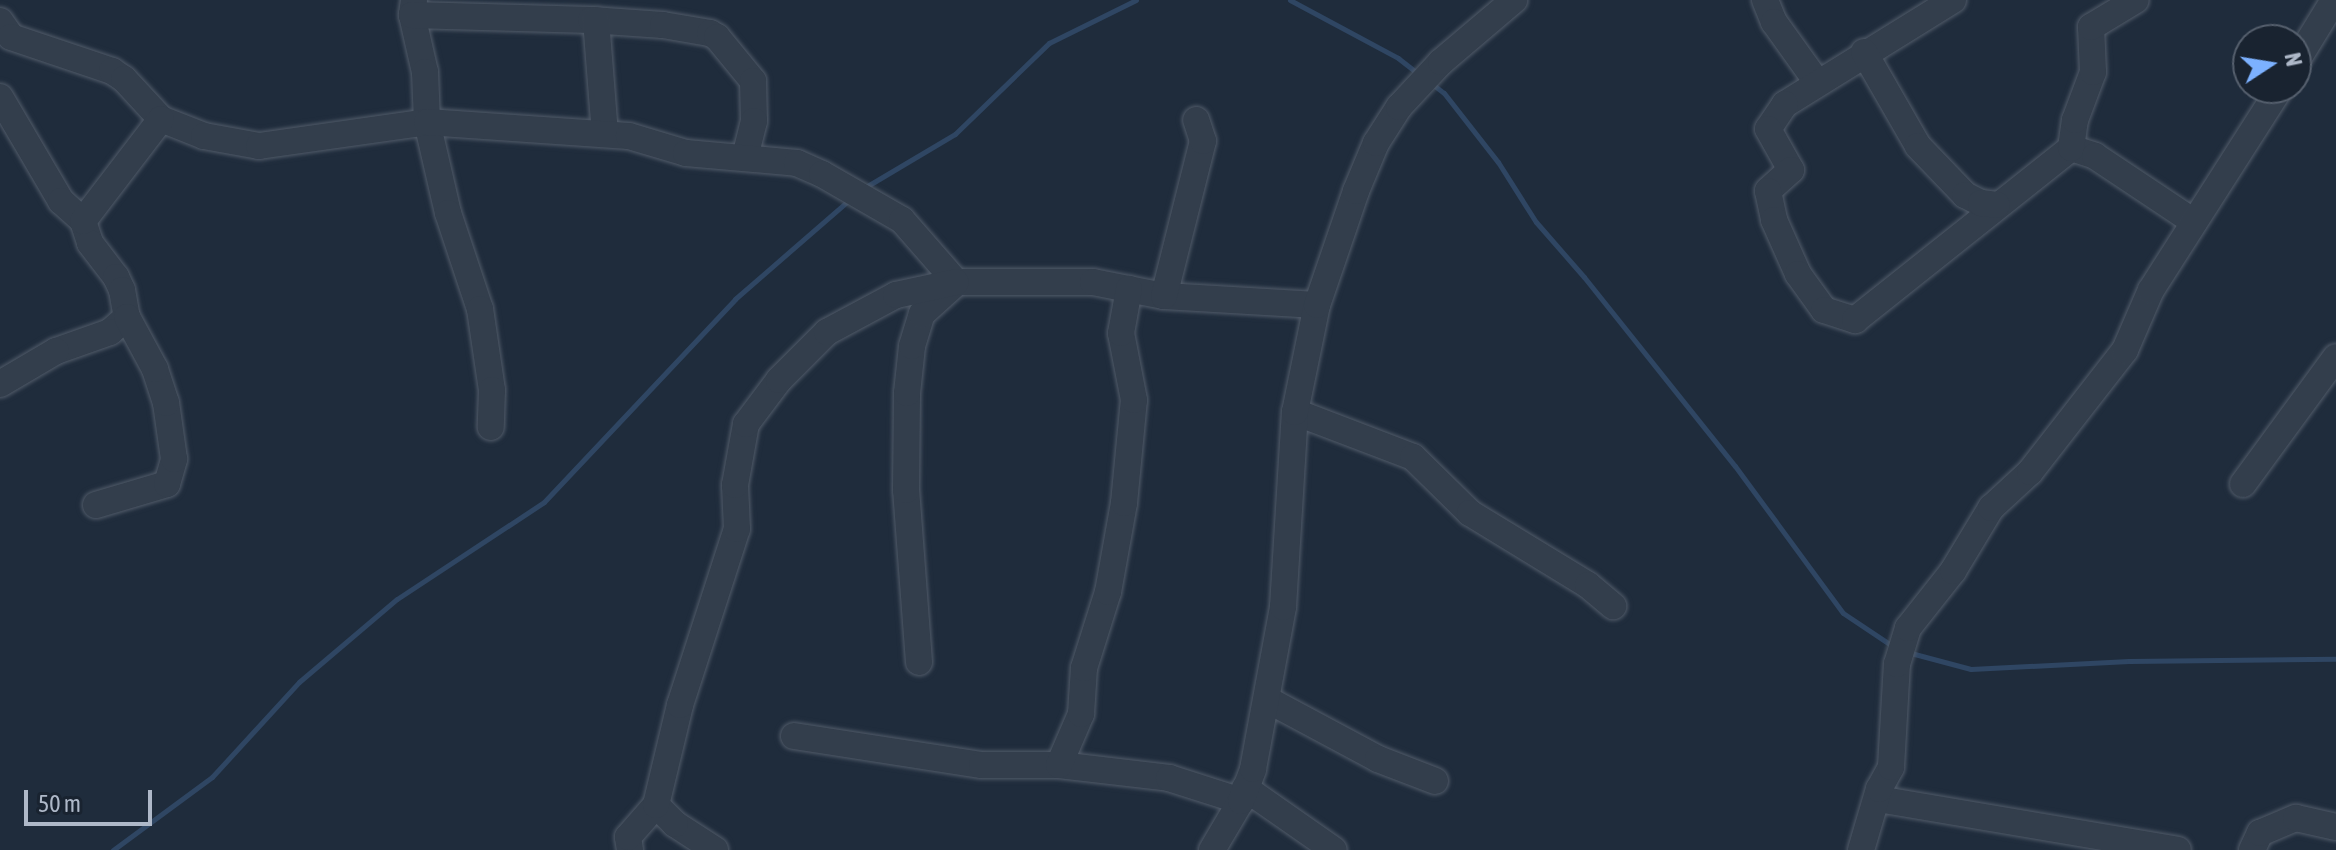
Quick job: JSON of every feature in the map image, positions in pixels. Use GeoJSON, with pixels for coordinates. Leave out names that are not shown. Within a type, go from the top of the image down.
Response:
{"type":"FeatureCollection","features":[{"type":"Feature","properties":{"kind":"street"},"geometry":{"type":"LineString","coordinates":[[1212,850],[1243,795],[1268,700],[1283,607],[1295,412],[1317,305],[1376,143],[1399,107],[1441,62],[1514,0]]}},
{"type":"Feature","properties":{"kind":"street"},"geometry":{"type":"LineString","coordinates":[[1765,0],[1774,22],[1817,82]]}},
{"type":"Feature","properties":{"kind":"street"},"geometry":{"type":"LineString","coordinates":[[1953,0],[1864,52],[1785,104],[1768,129],[1791,170],[1768,191],[1774,220],[1798,274],[1824,310],[1855,320],[2071,148],[2075,120],[2093,72],[2091,27],[2136,0]]}},
{"type":"Feature","properties":{"kind":"street"},"geometry":{"type":"LineString","coordinates":[[2312,36],[2334,0]]}},
{"type":"Feature","properties":{"kind":"street"},"geometry":{"type":"LineString","coordinates":[[491,427],[492,390],[480,309],[448,213],[427,122],[425,72],[413,7],[594,13],[688,28],[717,37],[753,81],[754,121],[745,156]]}},
{"type":"Feature","properties":{"kind":"street"},"geometry":{"type":"LineString","coordinates":[[594,13],[605,134]]}},
{"type":"Feature","properties":{"kind":"street"},"geometry":{"type":"LineString","coordinates":[[0,21],[11,37],[112,71],[124,79],[161,119],[204,136],[259,146],[427,122],[629,136],[686,153],[797,163],[902,220],[956,282]]}},
{"type":"Feature","properties":{"kind":"street"},"geometry":{"type":"LineString","coordinates":[[1864,52],[1918,146],[1965,195],[1981,203],[1997,205]]}},
{"type":"Feature","properties":{"kind":"street"},"geometry":{"type":"LineString","coordinates":[[0,97],[61,201],[83,221],[90,243],[122,290],[127,317],[155,369],[166,403],[174,459],[167,484],[96,505]]}},
{"type":"Feature","properties":{"kind":"street"},"geometry":{"type":"LineString","coordinates":[[1861,850],[1879,789],[1891,767],[1897,664],[1908,628],[1953,571],[1991,508],[2030,472],[2125,350],[2151,290],[2224,181],[2270,104]]}},
{"type":"Feature","properties":{"kind":"street"},"geometry":{"type":"LineString","coordinates":[[83,221],[161,119]]}},
{"type":"Feature","properties":{"kind":"street"},"geometry":{"type":"LineString","coordinates":[[1164,296],[1203,141],[1196,120]]}},
{"type":"Feature","properties":{"kind":"street"},"geometry":{"type":"LineString","coordinates":[[2071,148],[2095,156],[2169,202],[2194,222]]}},
{"type":"Feature","properties":{"kind":"street"},"geometry":{"type":"LineString","coordinates":[[630,850],[628,837],[656,805],[680,705],[737,529],[735,485],[746,424],[779,380],[827,332],[896,295],[956,282],[1093,282],[1164,296],[1317,305]]}},
{"type":"Feature","properties":{"kind":"street"},"geometry":{"type":"LineString","coordinates":[[919,662],[906,490],[909,459],[907,393],[912,346],[922,314],[956,282]]}},
{"type":"Feature","properties":{"kind":"street"},"geometry":{"type":"LineString","coordinates":[[1059,765],[1081,714],[1084,668],[1108,592],[1124,503],[1134,400],[1121,333],[1129,289]]}},
{"type":"Feature","properties":{"kind":"street"},"geometry":{"type":"LineString","coordinates":[[0,384],[56,351],[110,332],[127,317]]}},
{"type":"Feature","properties":{"kind":"street"},"geometry":{"type":"LineString","coordinates":[[2243,484],[2336,357]]}},
{"type":"Feature","properties":{"kind":"street"},"geometry":{"type":"LineString","coordinates":[[1295,412],[1413,457],[1470,513],[1588,585],[1613,606]]}},
{"type":"Feature","properties":{"kind":"street"},"geometry":{"type":"LineString","coordinates":[[1268,700],[1378,759],[1435,781]]}},
{"type":"Feature","properties":{"kind":"street"},"geometry":{"type":"LineString","coordinates":[[794,736],[982,765],[1059,765],[1169,778],[1243,795],[1334,850]]}},
{"type":"Feature","properties":{"kind":"street"},"geometry":{"type":"LineString","coordinates":[[1878,799],[2178,850]]}},
{"type":"Feature","properties":{"kind":"street"},"geometry":{"type":"LineString","coordinates":[[656,805],[675,824],[715,850]]}},
{"type":"Feature","properties":{"kind":"street"},"geometry":{"type":"LineString","coordinates":[[2252,850],[2260,833],[2296,818],[2336,827]]}},
{"type":"Feature","properties":{"kind":"waterway"},"geometry":{"type":"LineString","coordinates":[[864,188],[955,134],[1049,43],[1136,0]]}},
{"type":"Feature","properties":{"kind":"waterway"},"geometry":{"type":"LineString","coordinates":[[1290,0],[1398,58],[1420,75]]}},
{"type":"Feature","properties":{"kind":"waterway"},"geometry":{"type":"LineString","coordinates":[[1431,83],[1444,93],[1498,162],[1536,222],[1584,277],[1735,466],[1843,613],[1894,647]]}},
{"type":"Feature","properties":{"kind":"waterway"},"geometry":{"type":"LineString","coordinates":[[113,850],[212,777],[299,682],[397,599],[544,502],[735,299],[850,199]]}},
{"type":"Feature","properties":{"kind":"waterway"},"geometry":{"type":"LineString","coordinates":[[1907,652],[1971,669],[2129,661],[2336,659]]}}]}
